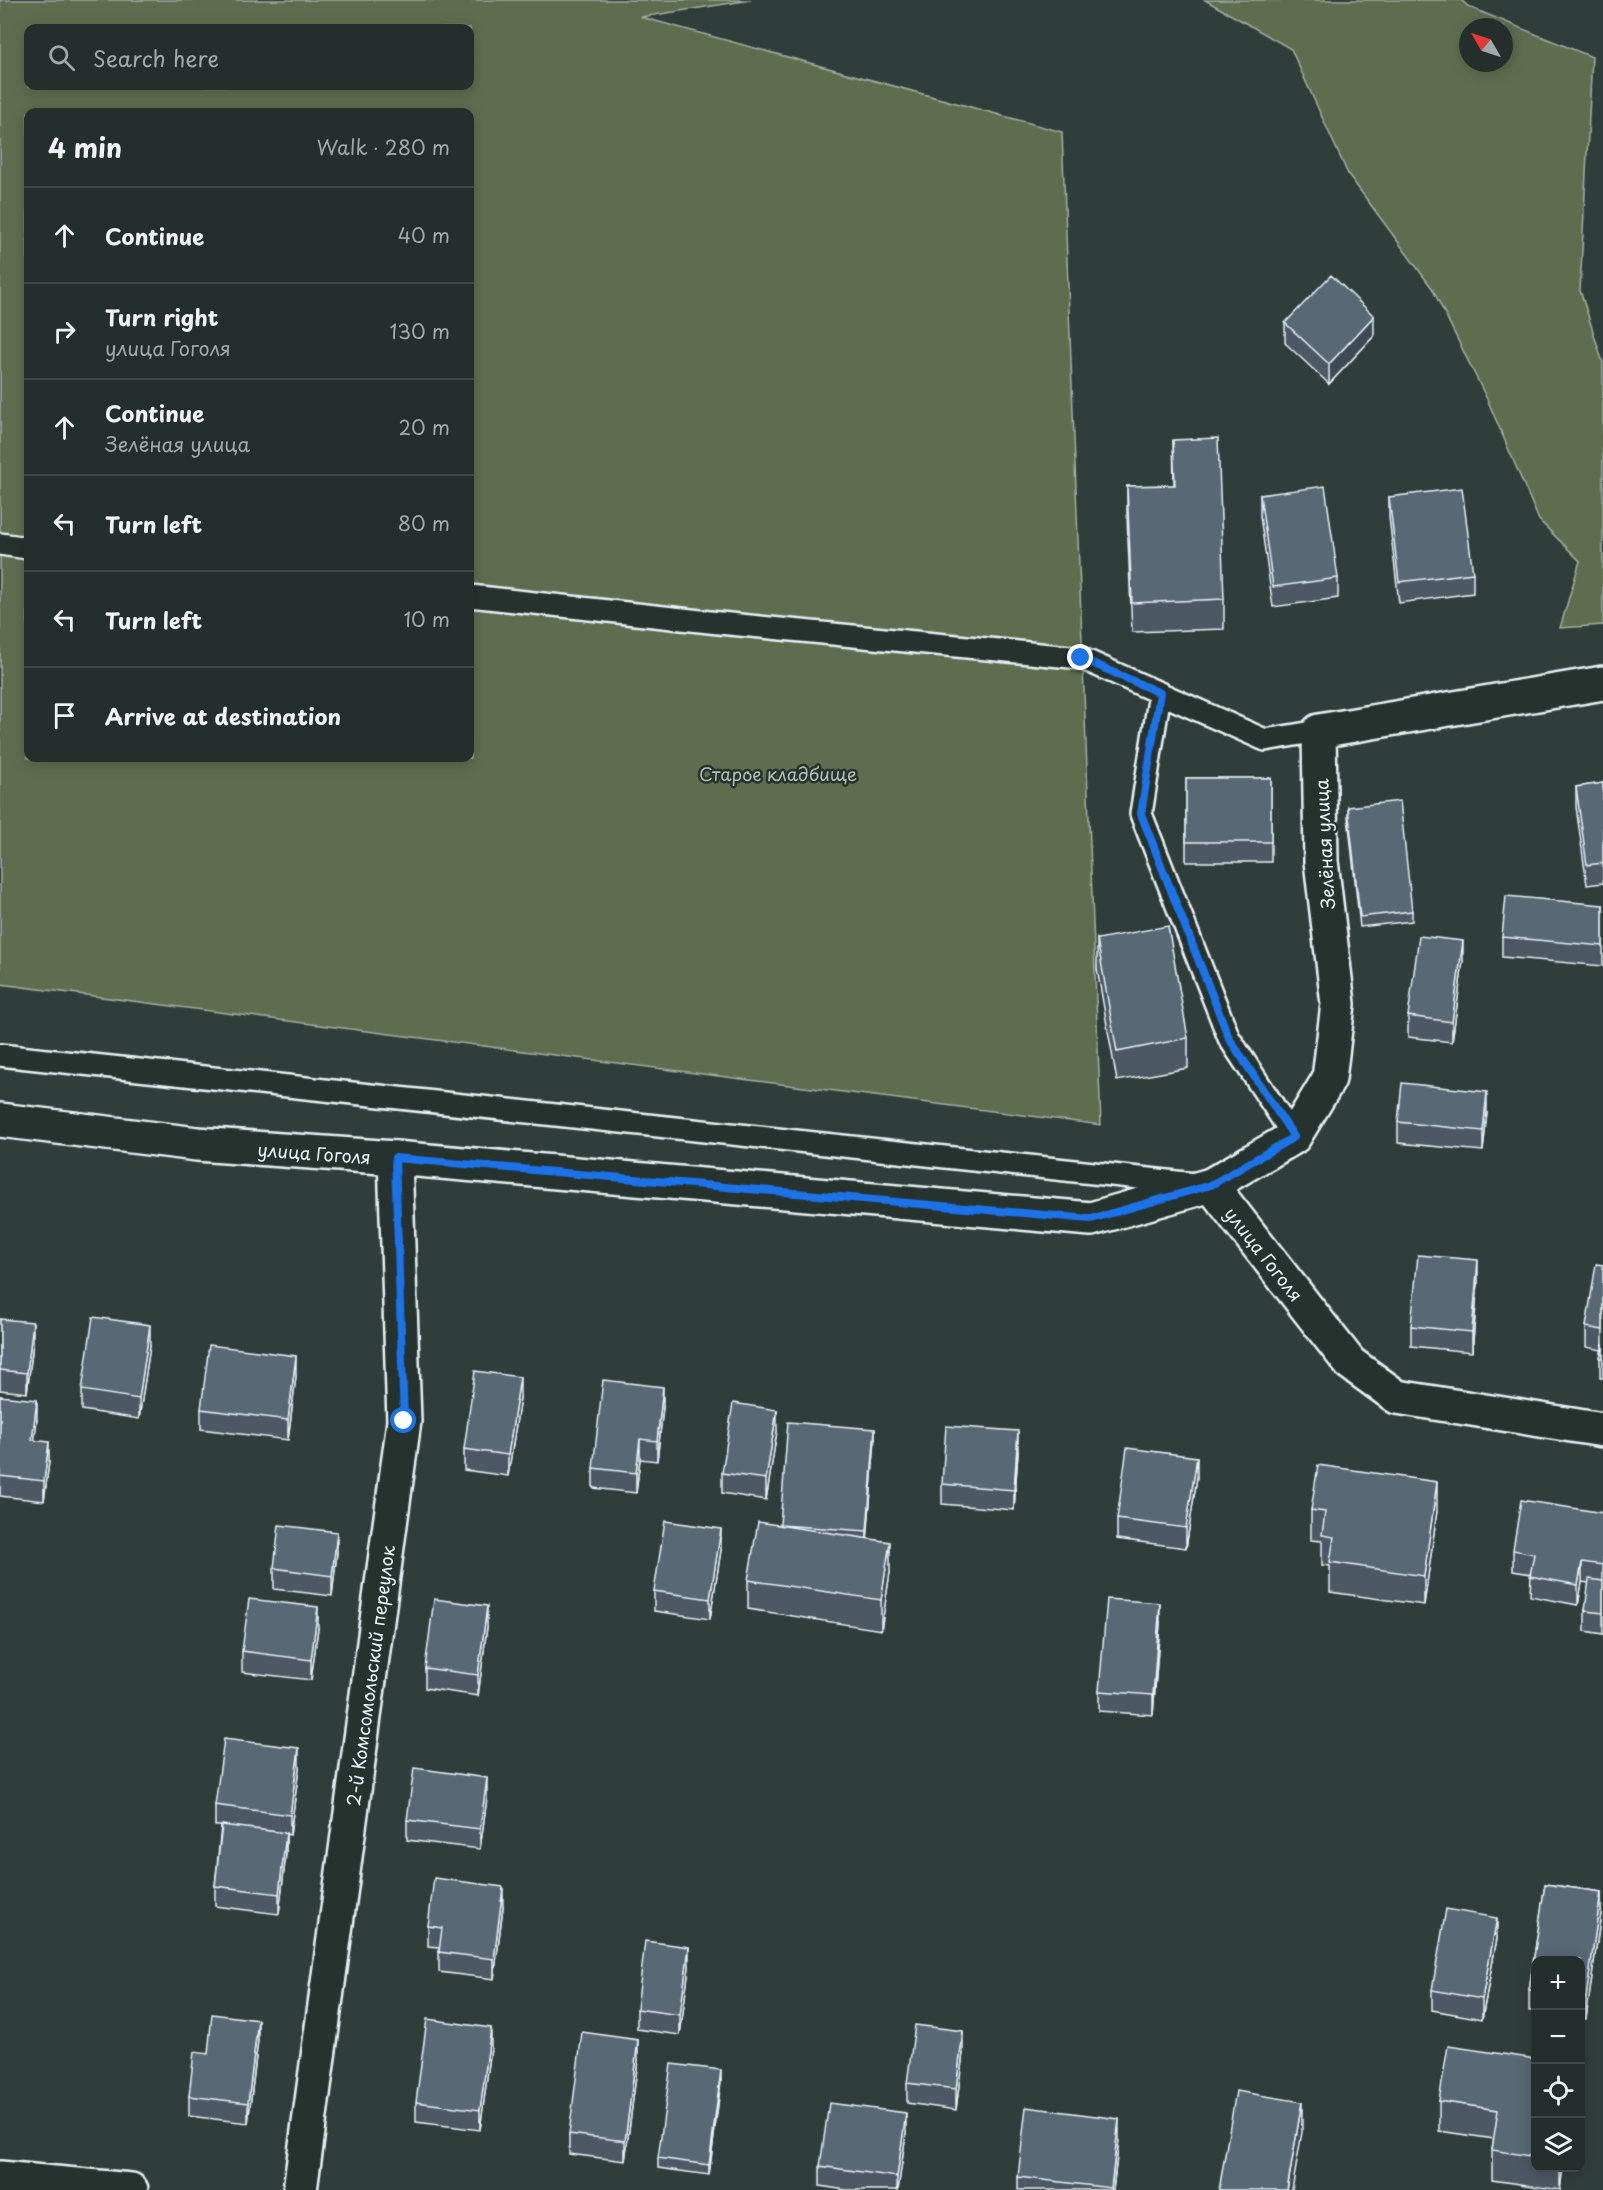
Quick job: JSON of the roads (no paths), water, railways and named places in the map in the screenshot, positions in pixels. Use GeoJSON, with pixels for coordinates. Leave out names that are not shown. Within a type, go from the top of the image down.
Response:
{"type":"FeatureCollection","features":[{"type":"Feature","properties":{"kind":"street"},"geometry":{"type":"LineString","coordinates":[[1319,731],[1603,683]]}},
{"type":"Feature","properties":{"kind":"street","name":"Зелёная улица"},"geometry":{"type":"LineString","coordinates":[[1211,1185],[1294,1137],[1329,1079],[1338,1004],[1321,861],[1319,731]]}},
{"type":"Feature","properties":{"kind":"street","name":"улица Гоголя"},"geometry":{"type":"LineString","coordinates":[[0,1120],[197,1144],[395,1158],[1091,1219],[1211,1185],[1350,1363],[1397,1397],[1603,1430]]}},
{"type":"Feature","properties":{"kind":"street","name":"2-й Комсомольский переулок"},"geometry":{"type":"LineString","coordinates":[[300,2190],[404,1421],[395,1158]]}},
{"type":"Feature","properties":{"kind":"street"},"geometry":{"type":"LineString","coordinates":[[0,2178],[131,2190]]}},
{"type":"Feature","properties":{"kind":"lane"},"geometry":{"type":"LineString","coordinates":[[0,544],[24,547]]}},
{"type":"Feature","properties":{"kind":"lane"},"geometry":{"type":"LineString","coordinates":[[474,596],[707,622],[1081,658],[1265,741],[1319,731]]}},
{"type":"Feature","properties":{"kind":"lane"},"geometry":{"type":"LineString","coordinates":[[1160,693],[1141,814],[1229,1038],[1294,1137]]}},
{"type":"Feature","properties":{"kind":"lane"},"geometry":{"type":"LineString","coordinates":[[0,1056],[1211,1185]]}},
{"type":"Feature","properties":{"kind":"park label","name":"Старое кладбище"},"geometry":{"type":"Point","coordinates":[778,773]}}]}
